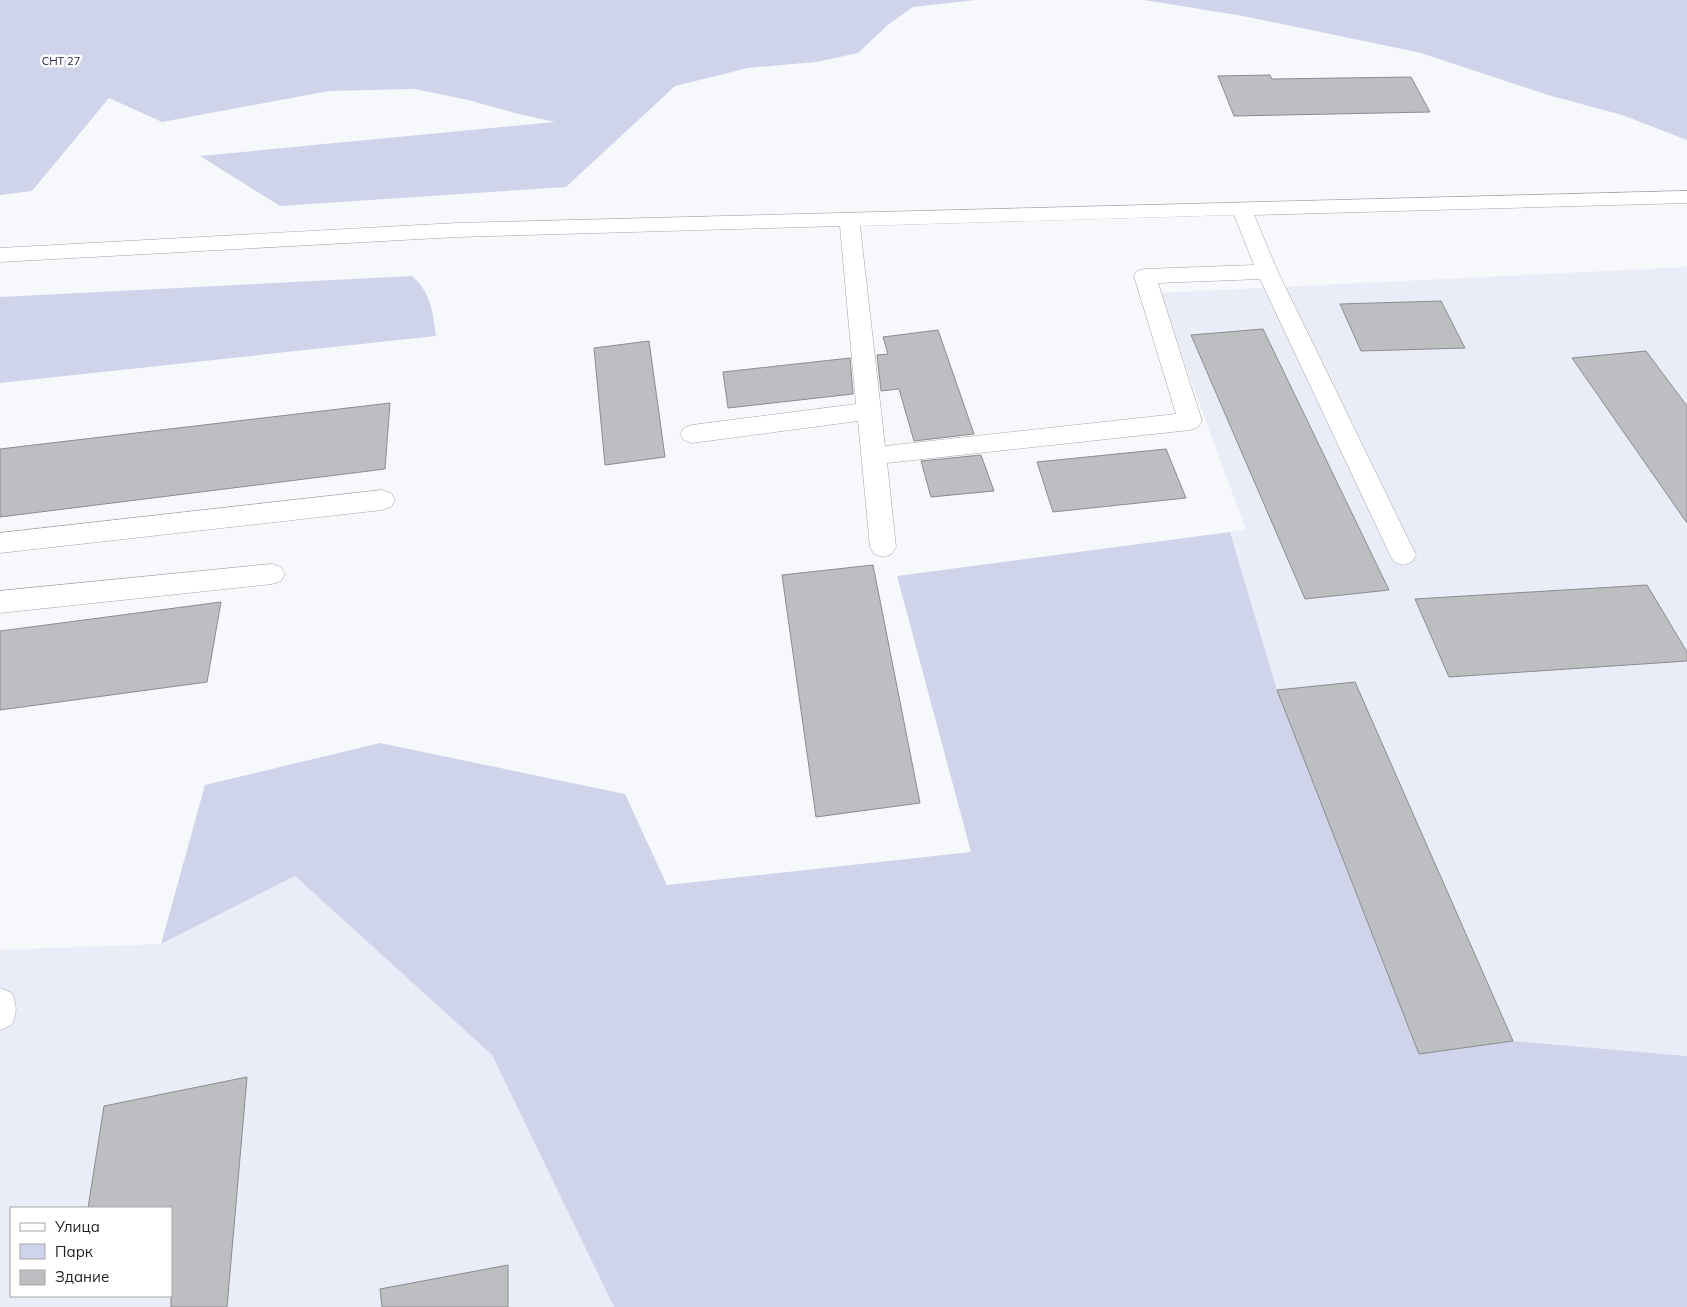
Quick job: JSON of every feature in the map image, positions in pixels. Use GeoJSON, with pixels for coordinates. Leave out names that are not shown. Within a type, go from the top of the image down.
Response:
{"type":"FeatureCollection","features":[{"type":"Feature","properties":{"kind":"street"},"geometry":{"type":"LineString","coordinates":[[0,255],[457,230],[1687,196]]}},
{"type":"Feature","properties":{"kind":"street"},"geometry":{"type":"LineString","coordinates":[[1241,208],[1267,272],[1403,555]]}},
{"type":"Feature","properties":{"kind":"street"},"geometry":{"type":"LineString","coordinates":[[849,218],[883,547]]}},
{"type":"Feature","properties":{"kind":"street"},"geometry":{"type":"LineString","coordinates":[[874,456],[1190,421],[1145,276],[1267,272]]}},
{"type":"Feature","properties":{"kind":"street"},"geometry":{"type":"LineString","coordinates":[[692,434],[869,411]]}},
{"type":"Feature","properties":{"kind":"street"},"geometry":{"type":"LineString","coordinates":[[0,542],[382,500]]}},
{"type":"Feature","properties":{"kind":"street"},"geometry":{"type":"LineString","coordinates":[[0,602],[272,574]]}},
{"type":"Feature","properties":{"kind":"street"},"geometry":{"type":"LineString","coordinates":[[0,1005],[0,1013]]}},
{"type":"Feature","properties":{"kind":"shaded area"},"geometry":{"type":"Polygon","coordinates":[[[1687,267],[1687,1056],[1513,1041],[1419,1054],[1277,690],[1230,532],[1246,530],[1159,293],[1687,267]]]}},
{"type":"Feature","properties":{"kind":"shaded area"},"geometry":{"type":"Polygon","coordinates":[[[295,876],[492,1055],[614,1307],[0,1307],[0,950],[161,944],[295,876]]]}},
{"type":"Feature","properties":{"kind":"green space","name":"СНТ 27"},"geometry":{"type":"Polygon","coordinates":[[[0,0],[976,0],[913,7],[889,24],[858,53],[816,62],[748,68],[675,86],[566,187],[280,206],[200,156],[555,122],[415,89],[329,91],[162,122],[109,98],[32,191],[0,195],[0,0]]]}},
{"type":"Feature","properties":{"kind":"green space"},"geometry":{"type":"Polygon","coordinates":[[[1144,0],[1687,0],[1687,140],[1622,115],[1548,95],[1421,53],[1243,16],[1144,0]]]}},
{"type":"Feature","properties":{"kind":"green space"},"geometry":{"type":"Polygon","coordinates":[[[412,276],[423,289],[430,303],[436,336],[0,383],[0,297],[412,276]]]}},
{"type":"Feature","properties":{"kind":"green space"},"geometry":{"type":"Polygon","coordinates":[[[1230,532],[1277,690],[1419,1053],[1513,1041],[1687,1056],[1687,1307],[614,1307],[492,1055],[295,876],[161,944],[205,785],[380,743],[625,794],[667,885],[971,852],[897,576],[1230,532]]]}},
{"type":"Feature","properties":{"kind":"building"},"geometry":{"type":"Polygon","coordinates":[[[1270,75],[1272,79],[1411,77],[1430,112],[1234,116],[1218,76],[1270,75]]]}},
{"type":"Feature","properties":{"kind":"building"},"geometry":{"type":"Polygon","coordinates":[[[1441,301],[1465,348],[1361,351],[1340,304],[1441,301]]]}},
{"type":"Feature","properties":{"kind":"building"},"geometry":{"type":"Polygon","coordinates":[[[1263,329],[1389,590],[1305,599],[1191,335],[1263,329]]]}},
{"type":"Feature","properties":{"kind":"building"},"geometry":{"type":"Polygon","coordinates":[[[938,330],[974,434],[914,441],[899,389],[881,391],[877,355],[888,354],[883,337],[938,330]]]}},
{"type":"Feature","properties":{"kind":"building"},"geometry":{"type":"Polygon","coordinates":[[[649,341],[665,457],[605,465],[594,348],[649,341]]]}},
{"type":"Feature","properties":{"kind":"building"},"geometry":{"type":"Polygon","coordinates":[[[1646,351],[1687,406],[1687,523],[1572,358],[1646,351]]]}},
{"type":"Feature","properties":{"kind":"building"},"geometry":{"type":"Polygon","coordinates":[[[850,358],[853,394],[728,408],[723,372],[850,358]]]}},
{"type":"Feature","properties":{"kind":"building"},"geometry":{"type":"Polygon","coordinates":[[[390,403],[385,469],[0,517],[0,449],[390,403]]]}},
{"type":"Feature","properties":{"kind":"building"},"geometry":{"type":"Polygon","coordinates":[[[1166,449],[1186,498],[1053,512],[1037,462],[1166,449]]]}},
{"type":"Feature","properties":{"kind":"building"},"geometry":{"type":"Polygon","coordinates":[[[981,455],[994,491],[931,497],[921,461],[981,455]]]}},
{"type":"Feature","properties":{"kind":"building"},"geometry":{"type":"Polygon","coordinates":[[[873,565],[920,803],[816,817],[782,575],[873,565]]]}},
{"type":"Feature","properties":{"kind":"building"},"geometry":{"type":"Polygon","coordinates":[[[1647,585],[1687,652],[1687,661],[1449,677],[1415,599],[1647,585]]]}},
{"type":"Feature","properties":{"kind":"building"},"geometry":{"type":"Polygon","coordinates":[[[221,602],[207,682],[0,710],[0,631],[221,602]]]}},
{"type":"Feature","properties":{"kind":"building"},"geometry":{"type":"Polygon","coordinates":[[[1355,682],[1513,1041],[1419,1054],[1277,690],[1355,682]]]}},
{"type":"Feature","properties":{"kind":"building"},"geometry":{"type":"Polygon","coordinates":[[[247,1077],[227,1307],[171,1307],[172,1207],[88,1207],[104,1106],[247,1077]]]}},
{"type":"Feature","properties":{"kind":"building"},"geometry":{"type":"Polygon","coordinates":[[[508,1265],[508,1307],[382,1307],[380,1289],[508,1265]]]}}]}
